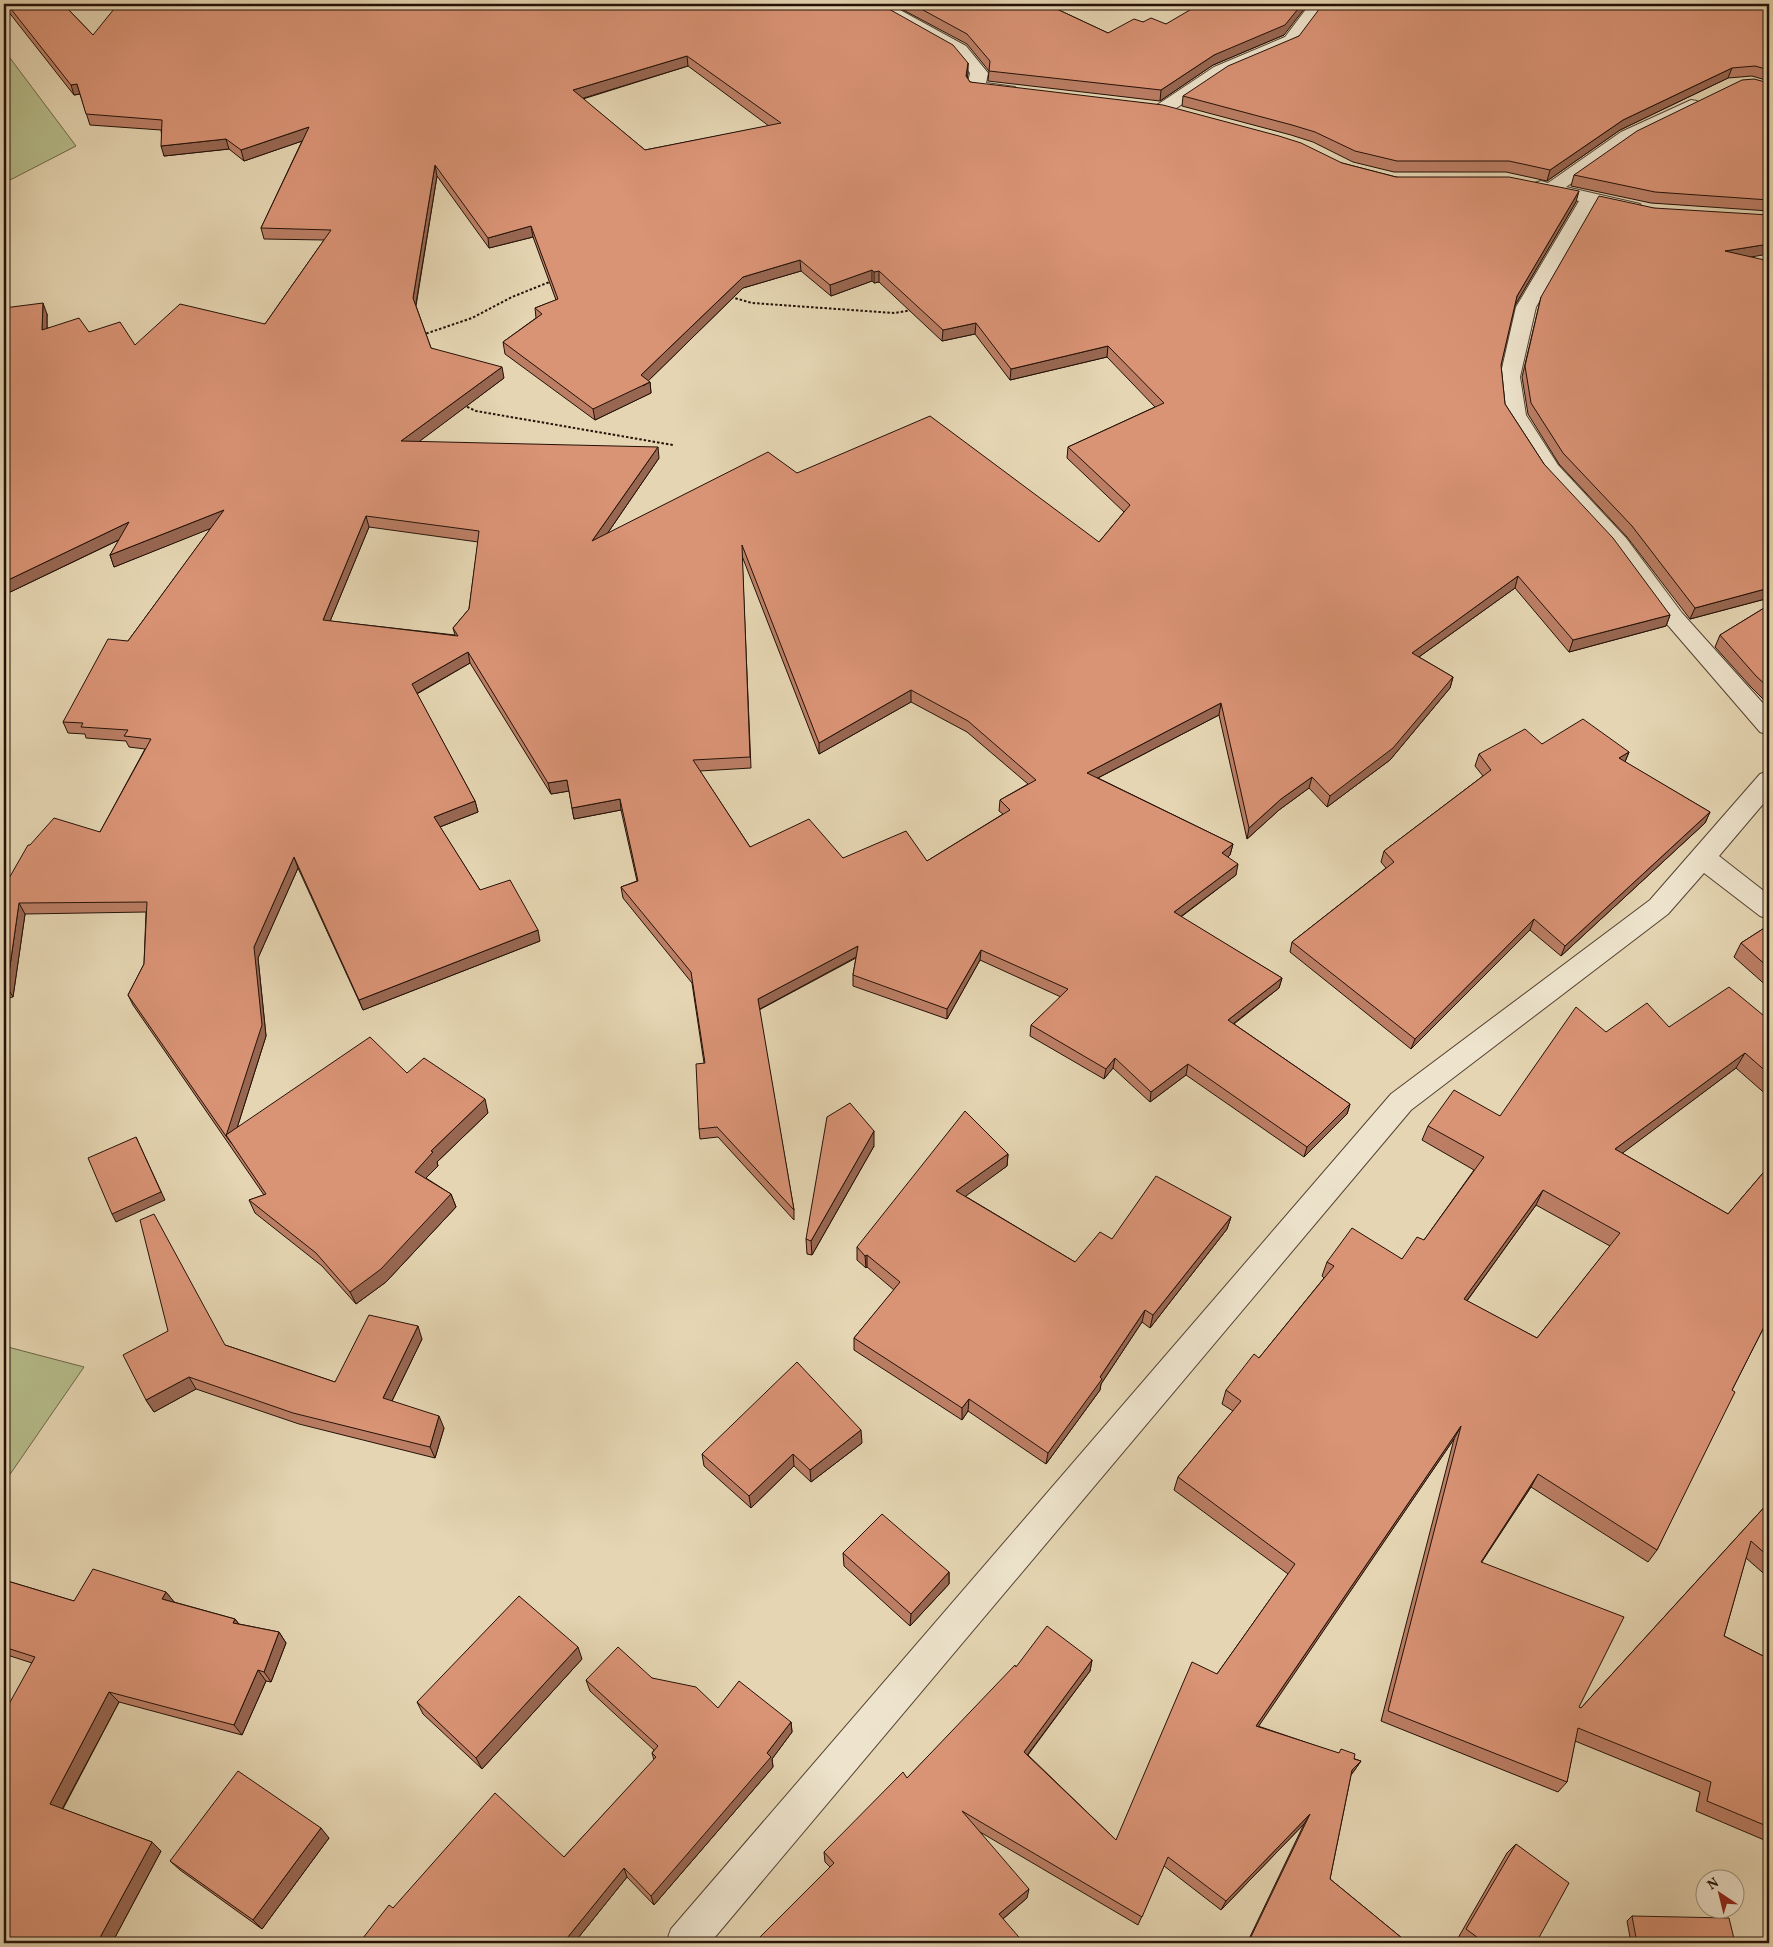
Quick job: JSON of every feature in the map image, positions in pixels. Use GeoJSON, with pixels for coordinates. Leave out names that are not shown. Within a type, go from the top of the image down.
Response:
{"type":"FeatureCollection","features":[{"type":"Feature","properties":{"kind":"street"},"geometry":{"type":"LineString","coordinates":[[877,4],[960,50],[979,73],[976,87],[1025,93]]}},
{"type":"Feature","properties":{"kind":"street"},"geometry":{"type":"LineString","coordinates":[[1163,110],[1220,71],[1291,41],[1318,4]]}},
{"type":"Feature","properties":{"kind":"street"},"geometry":{"type":"LineString","coordinates":[[1551,189],[1627,136],[1706,98]]}},
{"type":"Feature","properties":{"kind":"street"},"geometry":{"type":"LineString","coordinates":[[1143,107],[1182,114]]}},
{"type":"Feature","properties":{"kind":"street"},"geometry":{"type":"LineString","coordinates":[[1524,184],[1651,211]]}},
{"type":"Feature","properties":{"kind":"street"},"geometry":{"type":"LineString","coordinates":[[1590,198],[1526,307],[1520,342],[1510,377],[1515,414],[1550,468],[1618,543],[1674,618],[1769,726]]}},
{"type":"Feature","properties":{"kind":"street"},"geometry":{"type":"LineString","coordinates":[[685,1943],[1401,1102],[1658,907],[1769,780]]}},
{"type":"Feature","properties":{"kind":"street"},"geometry":{"type":"LineString","coordinates":[[1702,857],[1769,910]]}},
{"type":"Feature","properties":{"kind":"path"},"geometry":{"type":"LineString","coordinates":[[420,335],[472,318],[512,297],[555,280]]}},
{"type":"Feature","properties":{"kind":"path"},"geometry":{"type":"LineString","coordinates":[[725,295],[752,303],[894,313],[917,310]]}},
{"type":"Feature","properties":{"kind":"path"},"geometry":{"type":"LineString","coordinates":[[458,403],[476,411],[673,445]]}},
{"type":"Feature","properties":{"kind":"green space"},"geometry":{"type":"Polygon","coordinates":[[[4,50],[76,146],[12,179],[4,181],[4,50]]]}},
{"type":"Feature","properties":{"kind":"green space"},"geometry":{"type":"Polygon","coordinates":[[[4,1346],[84,1367],[4,1483],[4,1346]]]}},
{"type":"Feature","properties":{"kind":"building"},"geometry":{"type":"Polygon","coordinates":[[[7,4],[63,4],[93,35],[118,4],[880,4],[953,45],[968,63],[966,76],[970,82],[1163,105],[1279,136],[1301,143],[1342,163],[1396,177],[1509,177],[1579,191],[1517,296],[1501,365],[1505,404],[1544,464],[1613,538],[1670,615],[1573,640],[1518,576],[1412,653],[1453,677],[1393,748],[1330,796],[1312,777],[1281,799],[1249,828],[1221,703],[1087,773],[1233,844],[1222,853],[1238,864],[1174,912],[1282,978],[1228,1020],[1350,1104],[1307,1147],[1188,1064],[1151,1092],[1115,1058],[1106,1069],[1031,1025],[1068,989],[981,950],[947,1009],[853,975],[858,946],[758,999],[794,1210],[717,1127],[699,1129],[696,1064],[705,1063],[691,972],[621,887],[638,881],[620,799],[572,808],[567,780],[548,783],[468,652],[412,684],[475,801],[434,817],[480,890],[510,880],[538,930],[359,1000],[294,857],[254,947],[262,1025],[226,1136],[128,995],[144,964],[147,902],[19,903],[7,987],[4,987],[4,887],[28,845],[54,818],[100,832],[151,739],[124,736],[128,730],[81,727],[83,723],[63,722],[108,639],[128,641],[224,510],[110,555],[129,522],[4,582],[4,308],[43,303],[42,330],[79,318],[89,332],[120,322],[135,345],[180,304],[265,324],[331,230],[261,228],[309,127],[241,150],[226,139],[161,146],[162,120],[86,114],[77,84],[71,85],[7,4]],[[687,56],[573,90],[645,150],[781,123],[687,56]],[[435,165],[413,298],[431,348],[502,367],[401,441],[658,447],[592,541],[768,452],[797,473],[930,416],[1099,542],[1130,505],[1068,447],[1164,403],[1108,346],[1011,369],[976,323],[943,330],[879,271],[874,272],[872,270],[830,285],[800,260],[743,277],[641,375],[650,382],[593,409],[503,342],[542,314],[535,308],[558,299],[531,226],[488,238],[435,165]],[[366,516],[323,620],[458,636],[453,628],[469,609],[479,531],[366,516]],[[742,545],[750,757],[693,760],[750,847],[809,819],[843,858],[906,831],[927,861],[1010,810],[1000,800],[1036,780],[968,721],[911,690],[819,743],[742,545]]]}},
{"type":"Feature","properties":{"kind":"building"},"geometry":{"type":"Polygon","coordinates":[[[912,4],[1046,4],[1108,33],[1134,19],[1143,22],[1151,18],[1166,24],[1200,4],[1302,4],[1285,25],[1214,55],[1161,90],[989,71],[990,61],[967,34],[912,4]]]}},
{"type":"Feature","properties":{"kind":"building"},"geometry":{"type":"Polygon","coordinates":[[[1323,4],[1769,4],[1769,70],[1755,66],[1732,68],[1623,120],[1550,170],[1509,161],[1397,161],[1355,151],[1315,132],[1292,125],[1183,96],[1228,66],[1299,36],[1323,4]]]}},
{"type":"Feature","properties":{"kind":"building"},"geometry":{"type":"Polygon","coordinates":[[[1754,79],[1769,83],[1769,200],[1655,192],[1574,175],[1637,131],[1742,80],[1754,79]]]}},
{"type":"Feature","properties":{"kind":"building"},"geometry":{"type":"Polygon","coordinates":[[[1599,196],[1654,208],[1769,215],[1769,244],[1725,251],[1769,261],[1769,588],[1695,608],[1632,526],[1563,453],[1531,403],[1525,366],[1541,297],[1599,196]]]}},
{"type":"Feature","properties":{"kind":"building"},"geometry":{"type":"Polygon","coordinates":[[[1769,605],[1769,688],[1720,635],[1769,605]]]}},
{"type":"Feature","properties":{"kind":"building"},"geometry":{"type":"Polygon","coordinates":[[[1583,719],[1629,752],[1619,758],[1710,812],[1565,946],[1534,919],[1415,1039],[1292,942],[1394,862],[1384,851],[1491,770],[1479,754],[1525,729],[1542,744],[1583,719]]]}},
{"type":"Feature","properties":{"kind":"building"},"geometry":{"type":"Polygon","coordinates":[[[1769,925],[1769,968],[1741,943],[1769,925]]]}},
{"type":"Feature","properties":{"kind":"building"},"geometry":{"type":"Polygon","coordinates":[[[1729,987],[1769,1020],[1769,1074],[1745,1053],[1615,1149],[1728,1214],[1769,1166],[1769,1317],[1732,1390],[1735,1392],[1657,1550],[1538,1474],[1481,1562],[1624,1617],[1579,1707],[1581,1708],[1769,1502],[1769,1557],[1751,1541],[1724,1636],[1769,1659],[1769,1827],[1707,1801],[1711,1782],[1578,1728],[1567,1782],[1388,1711],[1461,1426],[1256,1726],[1339,1753],[1341,1749],[1355,1754],[1354,1759],[1361,1761],[1352,1770],[1330,1879],[1408,1943],[1248,1943],[1310,1814],[1226,1901],[1168,1857],[1142,1917],[962,1811],[1029,1889],[999,1914],[1024,1943],[754,1943],[834,1863],[824,1852],[903,1772],[907,1778],[1015,1665],[1016,1667],[1047,1626],[1092,1660],[1024,1752],[1116,1840],[1192,1662],[1217,1674],[1295,1564],[1178,1477],[1241,1401],[1226,1390],[1254,1354],[1259,1358],[1334,1266],[1327,1262],[1352,1228],[1402,1259],[1417,1237],[1424,1240],[1484,1157],[1428,1126],[1454,1090],[1500,1116],[1576,1007],[1606,1032],[1647,1003],[1669,1027],[1729,987]],[[1543,1190],[1464,1299],[1537,1338],[1620,1233],[1543,1190]]]}},
{"type":"Feature","properties":{"kind":"building"},"geometry":{"type":"Polygon","coordinates":[[[370,1037],[407,1073],[424,1058],[485,1099],[431,1151],[433,1152],[415,1172],[451,1194],[381,1269],[350,1292],[316,1253],[249,1200],[266,1194],[226,1135],[370,1037]]]}},
{"type":"Feature","properties":{"kind":"building"},"geometry":{"type":"Polygon","coordinates":[[[850,1103],[874,1131],[811,1241],[806,1239],[827,1117],[850,1103]]]}},
{"type":"Feature","properties":{"kind":"building"},"geometry":{"type":"Polygon","coordinates":[[[965,1111],[1008,1154],[956,1191],[1075,1262],[1100,1232],[1112,1239],[1156,1176],[1231,1217],[1153,1315],[1145,1310],[1100,1377],[1102,1379],[1048,1453],[969,1399],[962,1408],[854,1338],[900,1282],[867,1255],[865,1256],[857,1247],[965,1111]]]}},
{"type":"Feature","properties":{"kind":"building"},"geometry":{"type":"Polygon","coordinates":[[[136,1137],[161,1192],[112,1214],[88,1158],[136,1137]]]}},
{"type":"Feature","properties":{"kind":"building"},"geometry":{"type":"Polygon","coordinates":[[[154,1214],[225,1345],[335,1382],[369,1315],[418,1326],[383,1398],[439,1416],[430,1447],[293,1413],[189,1377],[146,1400],[123,1355],[168,1331],[140,1220],[154,1214]]]}},
{"type":"Feature","properties":{"kind":"building"},"geometry":{"type":"Polygon","coordinates":[[[797,1362],[861,1430],[810,1470],[793,1454],[749,1496],[702,1454],[797,1362]]]}},
{"type":"Feature","properties":{"kind":"building"},"geometry":{"type":"Polygon","coordinates":[[[882,1514],[949,1572],[911,1614],[843,1553],[882,1514]]]}},
{"type":"Feature","properties":{"kind":"building"},"geometry":{"type":"Polygon","coordinates":[[[93,1569],[166,1592],[162,1599],[235,1619],[233,1623],[279,1632],[264,1672],[258,1670],[234,1725],[109,1692],[50,1804],[152,1842],[97,1943],[4,1943],[4,1713],[35,1657],[4,1647],[4,1580],[74,1601],[93,1569]]]}},
{"type":"Feature","properties":{"kind":"building"},"geometry":{"type":"Polygon","coordinates":[[[519,1596],[578,1647],[476,1758],[417,1702],[519,1596]]]}},
{"type":"Feature","properties":{"kind":"building"},"geometry":{"type":"Polygon","coordinates":[[[618,1647],[652,1678],[696,1687],[718,1708],[739,1681],[791,1722],[767,1753],[771,1757],[651,1896],[624,1868],[563,1943],[359,1943],[389,1905],[393,1908],[495,1793],[564,1857],[656,1757],[652,1753],[658,1746],[586,1680],[618,1647]]]}},
{"type":"Feature","properties":{"kind":"building"},"geometry":{"type":"Polygon","coordinates":[[[238,1771],[321,1828],[253,1920],[170,1861],[238,1771]]]}},
{"type":"Feature","properties":{"kind":"building"},"geometry":{"type":"Polygon","coordinates":[[[1516,1844],[1569,1883],[1536,1943],[1485,1943],[1466,1929],[1516,1844]]]}},
{"type":"Feature","properties":{"kind":"building"},"geometry":{"type":"Polygon","coordinates":[[[1632,1916],[1729,1920],[1735,1943],[1637,1943],[1632,1916]]]}}]}
